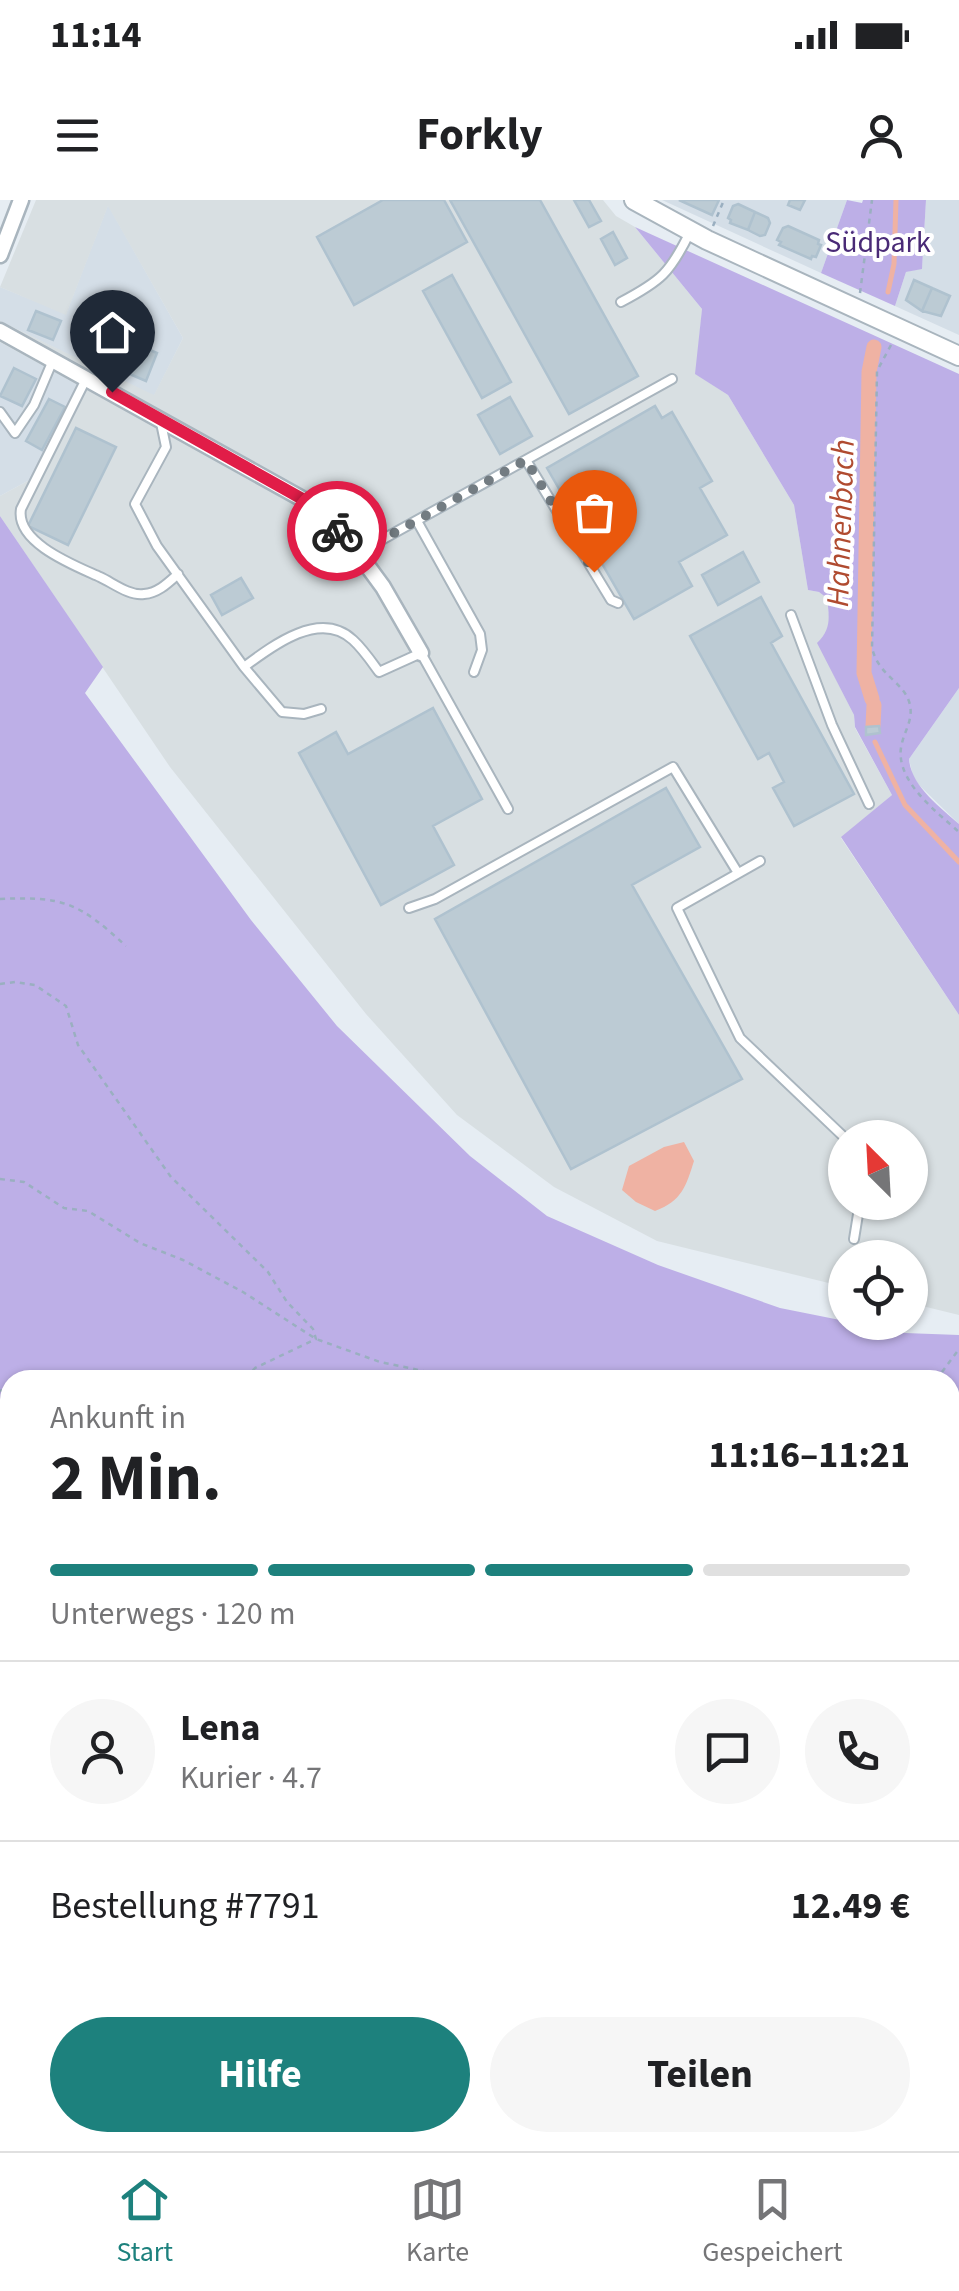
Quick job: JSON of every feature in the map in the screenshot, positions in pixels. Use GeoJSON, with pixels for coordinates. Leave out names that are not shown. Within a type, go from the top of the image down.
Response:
{"type":"FeatureCollection","features":[{"type":"Feature","properties":{"kind":"street"},"geometry":{"type":"LineString","coordinates":[[0,255],[21,200]]}},
{"type":"Feature","properties":{"kind":"street"},"geometry":{"type":"LineString","coordinates":[[634,200],[698,236],[959,356]]}},
{"type":"Feature","properties":{"kind":"street"},"geometry":{"type":"LineString","coordinates":[[0,331],[306,501],[358,553],[384,587],[420,653]]}},
{"type":"Feature","properties":{"kind":"lane"},"geometry":{"type":"LineString","coordinates":[[621,302],[664,277],[698,236]]}},
{"type":"Feature","properties":{"kind":"lane"},"geometry":{"type":"LineString","coordinates":[[0,412],[16,433],[34,405],[53,360]]}},
{"type":"Feature","properties":{"kind":"lane"},"geometry":{"type":"LineString","coordinates":[[87,378],[20,509],[22,522],[37,542],[60,560],[134,594],[155,592],[178,574]]}},
{"type":"Feature","properties":{"kind":"lane"},"geometry":{"type":"LineString","coordinates":[[358,553],[672,379]]}},
{"type":"Feature","properties":{"kind":"lane"},"geometry":{"type":"LineString","coordinates":[[161,419],[166,448],[135,504],[157,546],[282,712],[304,714],[321,709]]}},
{"type":"Feature","properties":{"kind":"lane"},"geometry":{"type":"LineString","coordinates":[[526,460],[611,600],[618,604]]}},
{"type":"Feature","properties":{"kind":"lane"},"geometry":{"type":"LineString","coordinates":[[416,521],[480,634],[482,650],[474,672]]}},
{"type":"Feature","properties":{"kind":"lane"},"geometry":{"type":"LineString","coordinates":[[791,616],[832,725],[869,804]]}},
{"type":"Feature","properties":{"kind":"lane"},"geometry":{"type":"LineString","coordinates":[[244,666],[276,643],[312,629],[335,630],[352,638],[380,672],[420,653],[508,809]]}},
{"type":"Feature","properties":{"kind":"lane"},"geometry":{"type":"LineString","coordinates":[[409,908],[435,899],[673,767],[738,873]]}},
{"type":"Feature","properties":{"kind":"lane"},"geometry":{"type":"LineString","coordinates":[[760,861],[676,908],[740,1038],[828,1121]]}},
{"type":"Feature","properties":{"kind":"lane"},"geometry":{"type":"LineString","coordinates":[[854,1239],[857,1220]]}},
{"type":"Feature","properties":{"kind":"path"},"geometry":{"type":"LineString","coordinates":[[698,236],[724,200]]}},
{"type":"Feature","properties":{"kind":"path"},"geometry":{"type":"LineString","coordinates":[[860,294],[872,200]]}},
{"type":"Feature","properties":{"kind":"path"},"geometry":{"type":"LineString","coordinates":[[888,352],[876,371],[872,648],[876,666],[899,686],[910,704],[910,723],[900,747],[907,773],[923,799],[959,832]]}},
{"type":"Feature","properties":{"kind":"path"},"geometry":{"type":"LineString","coordinates":[[0,900],[60,900],[87,911],[126,946]]}},
{"type":"Feature","properties":{"kind":"path"},"geometry":{"type":"LineString","coordinates":[[0,984],[35,985],[66,1006],[78,1045],[171,1177],[268,1272],[287,1302],[313,1329],[316,1339]]}},
{"type":"Feature","properties":{"kind":"path"},"geometry":{"type":"LineString","coordinates":[[0,1180],[24,1182],[64,1208],[88,1211],[140,1243],[183,1260],[242,1292],[316,1339],[380,1362],[419,1370]]}},
{"type":"Feature","properties":{"kind":"path"},"geometry":{"type":"LineString","coordinates":[[253,1370],[316,1339]]}},
{"type":"Feature","properties":{"kind":"path"},"geometry":{"type":"LineString","coordinates":[[943,1370],[959,1349]]}},
{"type":"Feature","properties":{"kind":"shaded area"},"geometry":{"type":"Polygon","coordinates":[[[36,200],[603,200],[616,216],[635,227],[702,309],[696,374],[728,395],[794,505],[808,590],[827,597],[830,624],[818,643],[854,715],[855,728],[892,795],[841,838],[959,1015],[959,1315],[928,1307],[928,1240],[828,1240],[828,1283],[657,1241],[554,1187],[457,1115],[366,1014],[170,767],[0,516],[0,496],[33,478],[80,386],[0,342],[0,321],[154,395],[183,338],[108,206],[66,315],[0,287],[36,200]]]}},
{"type":"Feature","properties":{"kind":"shaded area"},"geometry":{"type":"Polygon","coordinates":[[[662,200],[847,200],[821,273],[662,200]]]}},
{"type":"Feature","properties":{"kind":"shaded area"},"geometry":{"type":"Polygon","coordinates":[[[926,200],[959,200],[959,335],[895,306],[906,272],[922,268],[926,200]]]}},
{"type":"Feature","properties":{"kind":"shaded area"},"geometry":{"type":"Polygon","coordinates":[[[108,205],[183,338],[154,396],[0,321],[0,287],[66,314],[108,205]]]}},
{"type":"Feature","properties":{"kind":"shaded area"},"geometry":{"type":"Polygon","coordinates":[[[0,342],[81,386],[33,478],[0,496],[0,342]]]}},
{"type":"Feature","properties":{"kind":"shaded area"},"geometry":{"type":"Polygon","coordinates":[[[959,688],[959,824],[918,784],[909,759],[959,688]]]}},
{"type":"Feature","properties":{"kind":"shaded area"},"geometry":{"type":"Polygon","coordinates":[[[684,1142],[694,1161],[685,1185],[671,1202],[655,1211],[622,1190],[629,1166],[664,1147],[684,1142]]]}},
{"type":"Feature","properties":{"kind":"green space","name":"Südpark"},"geometry":{"type":"Polygon","coordinates":[[[847,200],[926,200],[922,269],[906,272],[895,306],[821,273],[847,200]]]}},
{"type":"Feature","properties":{"kind":"green space"},"geometry":{"type":"Polygon","coordinates":[[[635,227],[959,374],[959,688],[909,759],[921,787],[959,824],[959,1015],[841,837],[892,795],[855,727],[854,715],[817,643],[827,627],[827,598],[808,590],[794,505],[728,395],[695,374],[702,309],[635,227]]]}},
{"type":"Feature","properties":{"kind":"green space"},"geometry":{"type":"Polygon","coordinates":[[[0,516],[103,667],[85,693],[251,920],[337,1026],[470,1156],[547,1216],[658,1265],[780,1308],[828,1318],[828,1340],[928,1340],[928,1334],[959,1335],[959,1370],[0,1370],[0,516]]]}},
{"type":"Feature","properties":{"kind":"building"},"geometry":{"type":"Polygon","coordinates":[[[383,200],[444,200],[467,242],[354,305],[317,237],[383,200]]]}},
{"type":"Feature","properties":{"kind":"building"},"geometry":{"type":"Polygon","coordinates":[[[450,200],[540,200],[638,376],[569,414],[450,200]]]}},
{"type":"Feature","properties":{"kind":"building"},"geometry":{"type":"Polygon","coordinates":[[[574,200],[589,200],[601,221],[589,227],[574,200]]]}},
{"type":"Feature","properties":{"kind":"building"},"geometry":{"type":"Polygon","coordinates":[[[679,200],[719,200],[712,215],[679,200]]]}},
{"type":"Feature","properties":{"kind":"building"},"geometry":{"type":"Polygon","coordinates":[[[790,200],[805,200],[800,210],[788,205],[790,200]]]}},
{"type":"Feature","properties":{"kind":"building"},"geometry":{"type":"Polygon","coordinates":[[[738,204],[755,212],[748,230],[730,223],[728,218],[738,204]]]}},
{"type":"Feature","properties":{"kind":"building"},"geometry":{"type":"Polygon","coordinates":[[[755,212],[768,218],[765,235],[748,230],[755,212]]]}},
{"type":"Feature","properties":{"kind":"building"},"geometry":{"type":"Polygon","coordinates":[[[788,226],[819,240],[816,257],[811,259],[779,245],[777,240],[788,226]]]}},
{"type":"Feature","properties":{"kind":"building"},"geometry":{"type":"Polygon","coordinates":[[[613,232],[627,258],[615,265],[601,239],[613,232]]]}},
{"type":"Feature","properties":{"kind":"building"},"geometry":{"type":"Polygon","coordinates":[[[452,275],[511,382],[482,398],[423,291],[452,275]]]}},
{"type":"Feature","properties":{"kind":"building"},"geometry":{"type":"Polygon","coordinates":[[[914,280],[932,288],[922,311],[906,300],[914,280]]]}},
{"type":"Feature","properties":{"kind":"building"},"geometry":{"type":"Polygon","coordinates":[[[932,288],[950,296],[941,316],[922,311],[932,288]]]}},
{"type":"Feature","properties":{"kind":"building"},"geometry":{"type":"Polygon","coordinates":[[[36,311],[61,321],[53,340],[28,330],[36,311]]]}},
{"type":"Feature","properties":{"kind":"building"},"geometry":{"type":"Polygon","coordinates":[[[103,330],[157,353],[146,381],[92,358],[103,330]]]}},
{"type":"Feature","properties":{"kind":"building"},"geometry":{"type":"Polygon","coordinates":[[[14,368],[36,379],[22,406],[0,396],[14,368]]]}},
{"type":"Feature","properties":{"kind":"building"},"geometry":{"type":"Polygon","coordinates":[[[510,397],[532,436],[500,454],[478,415],[510,397]]]}},
{"type":"Feature","properties":{"kind":"building"},"geometry":{"type":"Polygon","coordinates":[[[49,399],[65,407],[42,450],[26,441],[49,399]]]}},
{"type":"Feature","properties":{"kind":"building"},"geometry":{"type":"Polygon","coordinates":[[[655,406],[662,418],[672,412],[712,481],[700,488],[727,535],[679,562],[692,586],[634,619],[547,468],[655,406]]]}},
{"type":"Feature","properties":{"kind":"building"},"geometry":{"type":"Polygon","coordinates":[[[76,428],[116,447],[68,545],[28,526],[76,428]]]}},
{"type":"Feature","properties":{"kind":"building"},"geometry":{"type":"Polygon","coordinates":[[[743,552],[759,582],[718,605],[702,575],[743,552]]]}},
{"type":"Feature","properties":{"kind":"building"},"geometry":{"type":"Polygon","coordinates":[[[241,578],[253,598],[222,615],[211,595],[241,578]]]}},
{"type":"Feature","properties":{"kind":"building"},"geometry":{"type":"Polygon","coordinates":[[[761,597],[782,636],[771,643],[854,794],[794,826],[773,788],[784,782],[769,753],[758,759],[690,636],[761,597]]]}},
{"type":"Feature","properties":{"kind":"building"},"geometry":{"type":"Polygon","coordinates":[[[433,708],[482,799],[433,826],[454,865],[381,905],[299,753],[336,732],[348,754],[433,708]]]}},
{"type":"Feature","properties":{"kind":"building"},"geometry":{"type":"Polygon","coordinates":[[[879,726],[880,733],[866,735],[866,727],[879,726]]]}},
{"type":"Feature","properties":{"kind":"building"},"geometry":{"type":"Polygon","coordinates":[[[666,788],[700,847],[632,885],[742,1079],[571,1169],[435,919],[666,788]]]}},
{"type":"Feature","properties":{"kind":"waterway","name":"Hahnenbach"},"geometry":{"type":"LineString","coordinates":[[888,292],[894,264],[896,200]]}},
{"type":"Feature","properties":{"kind":"waterway","name":"Hahnenbach"},"geometry":{"type":"LineString","coordinates":[[872,699],[864,673],[869,372],[874,347]]}},
{"type":"Feature","properties":{"kind":"waterway","name":"Hahnenbach"},"geometry":{"type":"LineString","coordinates":[[873,726],[874,705]]}},
{"type":"Feature","properties":{"kind":"waterway","name":"Hahnenbach"},"geometry":{"type":"LineString","coordinates":[[875,742],[905,805],[959,862]]}},
{"type":"Feature","properties":{"kind":"way so far"},"geometry":{"type":"LineString","coordinates":[[337,531],[358,553],[526,460],[594,572]]}},
{"type":"Feature","properties":{"kind":"route"},"geometry":{"type":"LineString","coordinates":[[112,392],[306,501],[337,531]]}}]}
